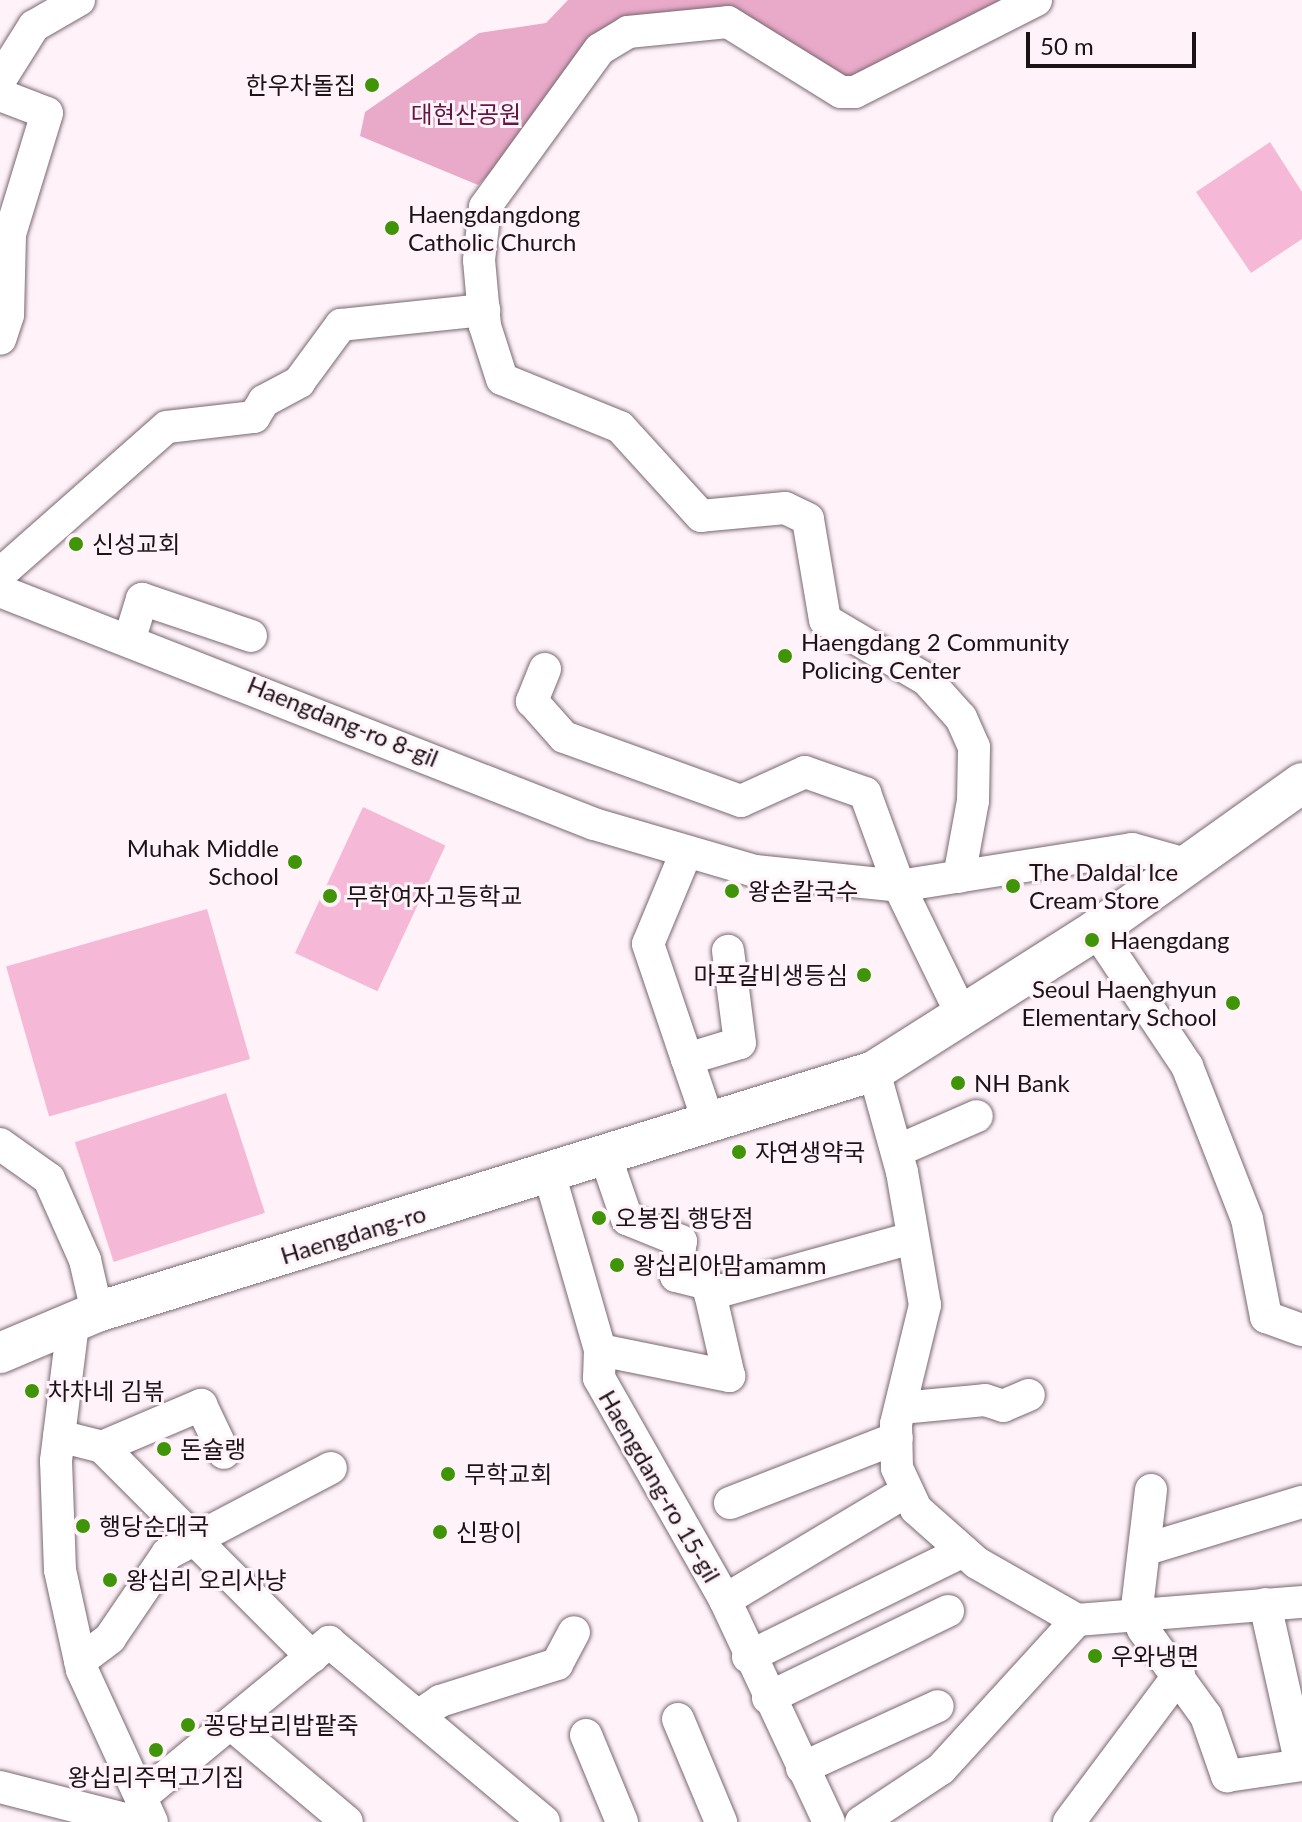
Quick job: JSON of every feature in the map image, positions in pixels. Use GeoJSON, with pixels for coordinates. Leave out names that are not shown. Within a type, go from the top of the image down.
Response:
{"type":"FeatureCollection","features":[{"type":"Feature","properties":{"kind":"main road","name":"Haengdang-ro"},"geometry":{"type":"LineString","coordinates":[[0,1353],[85,1318],[874,1071],[1096,930],[1302,783]]}},
{"type":"Feature","properties":{"kind":"street"},"geometry":{"type":"LineString","coordinates":[[0,80],[34,26],[79,0]]}},
{"type":"Feature","properties":{"kind":"street"},"geometry":{"type":"LineString","coordinates":[[959,877],[973,801],[974,747],[961,718],[927,680],[825,620],[808,519],[785,508],[701,516],[688,510],[620,427],[502,379],[484,310],[485,207],[600,49],[628,32],[728,22],[841,92],[855,92],[1036,0]]}},
{"type":"Feature","properties":{"kind":"street"},"geometry":{"type":"LineString","coordinates":[[0,95],[54,116],[10,234],[8,315],[0,339]]}},
{"type":"Feature","properties":{"kind":"street"},"geometry":{"type":"LineString","coordinates":[[0,574],[167,427],[254,417],[264,401],[299,382],[341,325],[484,310]]}},
{"type":"Feature","properties":{"kind":"street","name":"Haengdang-ro 8-gil"},"geometry":{"type":"LineString","coordinates":[[0,591],[130,638],[685,855],[831,884],[899,886],[1132,849],[1189,865]]}},
{"type":"Feature","properties":{"kind":"street"},"geometry":{"type":"LineString","coordinates":[[130,638],[142,599],[251,636]]}},
{"type":"Feature","properties":{"kind":"street"},"geometry":{"type":"LineString","coordinates":[[545,669],[532,701],[564,737],[741,801],[805,772],[865,793],[899,886],[961,1013]]}},
{"type":"Feature","properties":{"kind":"street"},"geometry":{"type":"LineString","coordinates":[[685,855],[648,944],[709,1123]]}},
{"type":"Feature","properties":{"kind":"street"},"geometry":{"type":"LineString","coordinates":[[1096,930],[1187,1066],[1247,1219],[1266,1317],[1302,1330]]}},
{"type":"Feature","properties":{"kind":"street"},"geometry":{"type":"LineString","coordinates":[[687,1059],[740,1043],[728,951]]}},
{"type":"Feature","properties":{"kind":"street"},"geometry":{"type":"LineString","coordinates":[[874,1071],[897,1151],[925,1305],[899,1423],[897,1468],[916,1509],[963,1551],[1077,1620],[1302,1602]]}},
{"type":"Feature","properties":{"kind":"street"},"geometry":{"type":"LineString","coordinates":[[897,1151],[977,1116]]}},
{"type":"Feature","properties":{"kind":"street"},"geometry":{"type":"LineString","coordinates":[[0,1144],[49,1179],[85,1260],[85,1318],[59,1436],[60,1570],[80,1661],[143,1814]]}},
{"type":"Feature","properties":{"kind":"street"},"geometry":{"type":"LineString","coordinates":[[600,1350],[729,1376],[708,1284],[676,1276],[681,1241],[627,1219],[605,1155]]}},
{"type":"Feature","properties":{"kind":"street","name":"Haengdang-ro 15-gil"},"geometry":{"type":"LineString","coordinates":[[549,1173],[600,1350],[599,1378],[725,1600],[748,1657],[829,1822]]}},
{"type":"Feature","properties":{"kind":"street"},"geometry":{"type":"LineString","coordinates":[[710,1294],[912,1238]]}},
{"type":"Feature","properties":{"kind":"street"},"geometry":{"type":"LineString","coordinates":[[730,1503],[899,1423],[985,1400],[1003,1406],[1029,1395]]}},
{"type":"Feature","properties":{"kind":"street"},"geometry":{"type":"LineString","coordinates":[[102,1447],[201,1405],[224,1453]]}},
{"type":"Feature","properties":{"kind":"street"},"geometry":{"type":"LineString","coordinates":[[59,1436],[102,1447],[312,1657]]}},
{"type":"Feature","properties":{"kind":"street"},"geometry":{"type":"LineString","coordinates":[[80,1661],[110,1638],[167,1554],[192,1537],[331,1468]]}},
{"type":"Feature","properties":{"kind":"street"},"geometry":{"type":"LineString","coordinates":[[1151,1490],[1147,1549],[1136,1615],[1206,1716],[1227,1776],[1302,1765],[1265,1604]]}},
{"type":"Feature","properties":{"kind":"street"},"geometry":{"type":"LineString","coordinates":[[725,1600],[907,1491]]}},
{"type":"Feature","properties":{"kind":"street"},"geometry":{"type":"LineString","coordinates":[[1147,1549],[1302,1502]]}},
{"type":"Feature","properties":{"kind":"street"},"geometry":{"type":"LineString","coordinates":[[748,1657],[963,1551]]}},
{"type":"Feature","properties":{"kind":"street"},"geometry":{"type":"LineString","coordinates":[[768,1698],[948,1611]]}},
{"type":"Feature","properties":{"kind":"street"},"geometry":{"type":"LineString","coordinates":[[861,1822],[941,1769],[1077,1620]]}},
{"type":"Feature","properties":{"kind":"street"},"geometry":{"type":"LineString","coordinates":[[418,1716],[440,1701],[557,1664],[574,1632]]}},
{"type":"Feature","properties":{"kind":"street"},"geometry":{"type":"LineString","coordinates":[[143,1814],[232,1725],[329,1642],[544,1822]]}},
{"type":"Feature","properties":{"kind":"street"},"geometry":{"type":"LineString","coordinates":[[1069,1822],[1179,1675]]}},
{"type":"Feature","properties":{"kind":"street"},"geometry":{"type":"LineString","coordinates":[[802,1768],[938,1706]]}},
{"type":"Feature","properties":{"kind":"street"},"geometry":{"type":"LineString","coordinates":[[678,1719],[721,1822]]}},
{"type":"Feature","properties":{"kind":"street"},"geometry":{"type":"LineString","coordinates":[[232,1725],[347,1822]]}},
{"type":"Feature","properties":{"kind":"street"},"geometry":{"type":"LineString","coordinates":[[586,1735],[622,1822]]}},
{"type":"Feature","properties":{"kind":"street"},"geometry":{"type":"LineString","coordinates":[[0,1787],[143,1814]]}},
{"type":"Feature","properties":{"kind":"shaded area"},"geometry":{"type":"Polygon","coordinates":[[[1270,142],[1302,192],[1302,239],[1251,273],[1196,192],[1270,142]]]}},
{"type":"Feature","properties":{"kind":"shaded area"},"geometry":{"type":"Polygon","coordinates":[[[363,807],[445,845],[377,991],[295,953],[363,807]]]}},
{"type":"Feature","properties":{"kind":"shaded area"},"geometry":{"type":"Polygon","coordinates":[[[207,909],[250,1059],[49,1117],[6,967],[207,909]]]}},
{"type":"Feature","properties":{"kind":"shaded area"},"geometry":{"type":"Polygon","coordinates":[[[226,1093],[265,1213],[114,1262],[75,1142],[226,1093]]]}},
{"type":"Feature","properties":{"kind":"green space","name":"대현산공원"},"geometry":{"type":"Polygon","coordinates":[[[568,0],[1014,0],[854,82],[735,15],[591,41],[513,151],[478,185],[360,136],[365,112],[479,33],[546,23],[568,0]]]}},
{"type":"Feature","properties":{"kind":"place","name":"한우차돌집"},"geometry":{"type":"Point","coordinates":[372,85]}},
{"type":"Feature","properties":{"kind":"place","name":"Haengdangdong Catholic Church"},"geometry":{"type":"Point","coordinates":[392,228]}},
{"type":"Feature","properties":{"kind":"place","name":"신성교회"},"geometry":{"type":"Point","coordinates":[76,544]}},
{"type":"Feature","properties":{"kind":"place","name":"Haengdang 2 Community Policing Center"},"geometry":{"type":"Point","coordinates":[785,656]}},
{"type":"Feature","properties":{"kind":"place","name":"Muhak Middle School"},"geometry":{"type":"Point","coordinates":[295,862]}},
{"type":"Feature","properties":{"kind":"place","name":"The Daldal Ice Cream Store"},"geometry":{"type":"Point","coordinates":[1013,886]}},
{"type":"Feature","properties":{"kind":"place","name":"왕손칼국수"},"geometry":{"type":"Point","coordinates":[732,891]}},
{"type":"Feature","properties":{"kind":"place","name":"무학여자고등학교"},"geometry":{"type":"Point","coordinates":[330,896]}},
{"type":"Feature","properties":{"kind":"place","name":"Haengdang"},"geometry":{"type":"Point","coordinates":[1092,940]}},
{"type":"Feature","properties":{"kind":"place","name":"마포갈비생등심"},"geometry":{"type":"Point","coordinates":[864,975]}},
{"type":"Feature","properties":{"kind":"place","name":"Seoul Haenghyun Elementary School"},"geometry":{"type":"Point","coordinates":[1233,1003]}},
{"type":"Feature","properties":{"kind":"place","name":"NH Bank"},"geometry":{"type":"Point","coordinates":[958,1083]}},
{"type":"Feature","properties":{"kind":"place","name":"자연생약국"},"geometry":{"type":"Point","coordinates":[739,1152]}},
{"type":"Feature","properties":{"kind":"place","name":"오봉집 행당점"},"geometry":{"type":"Point","coordinates":[599,1218]}},
{"type":"Feature","properties":{"kind":"place","name":"왕십리아맘amamm"},"geometry":{"type":"Point","coordinates":[617,1265]}},
{"type":"Feature","properties":{"kind":"place","name":"차차네 김볶"},"geometry":{"type":"Point","coordinates":[32,1391]}},
{"type":"Feature","properties":{"kind":"place","name":"돈슐랭"},"geometry":{"type":"Point","coordinates":[164,1449]}},
{"type":"Feature","properties":{"kind":"place","name":"무학교회"},"geometry":{"type":"Point","coordinates":[448,1474]}},
{"type":"Feature","properties":{"kind":"place","name":"행당순대국"},"geometry":{"type":"Point","coordinates":[83,1526]}},
{"type":"Feature","properties":{"kind":"place","name":"신팡이"},"geometry":{"type":"Point","coordinates":[440,1532]}},
{"type":"Feature","properties":{"kind":"place","name":"왕십리 오리사냥"},"geometry":{"type":"Point","coordinates":[110,1580]}},
{"type":"Feature","properties":{"kind":"place","name":"우와냉면"},"geometry":{"type":"Point","coordinates":[1095,1656]}},
{"type":"Feature","properties":{"kind":"place","name":"꽁당보리밥팥죽"},"geometry":{"type":"Point","coordinates":[188,1725]}},
{"type":"Feature","properties":{"kind":"place","name":"왕십리주먹고기집"},"geometry":{"type":"Point","coordinates":[156,1750]}}]}
